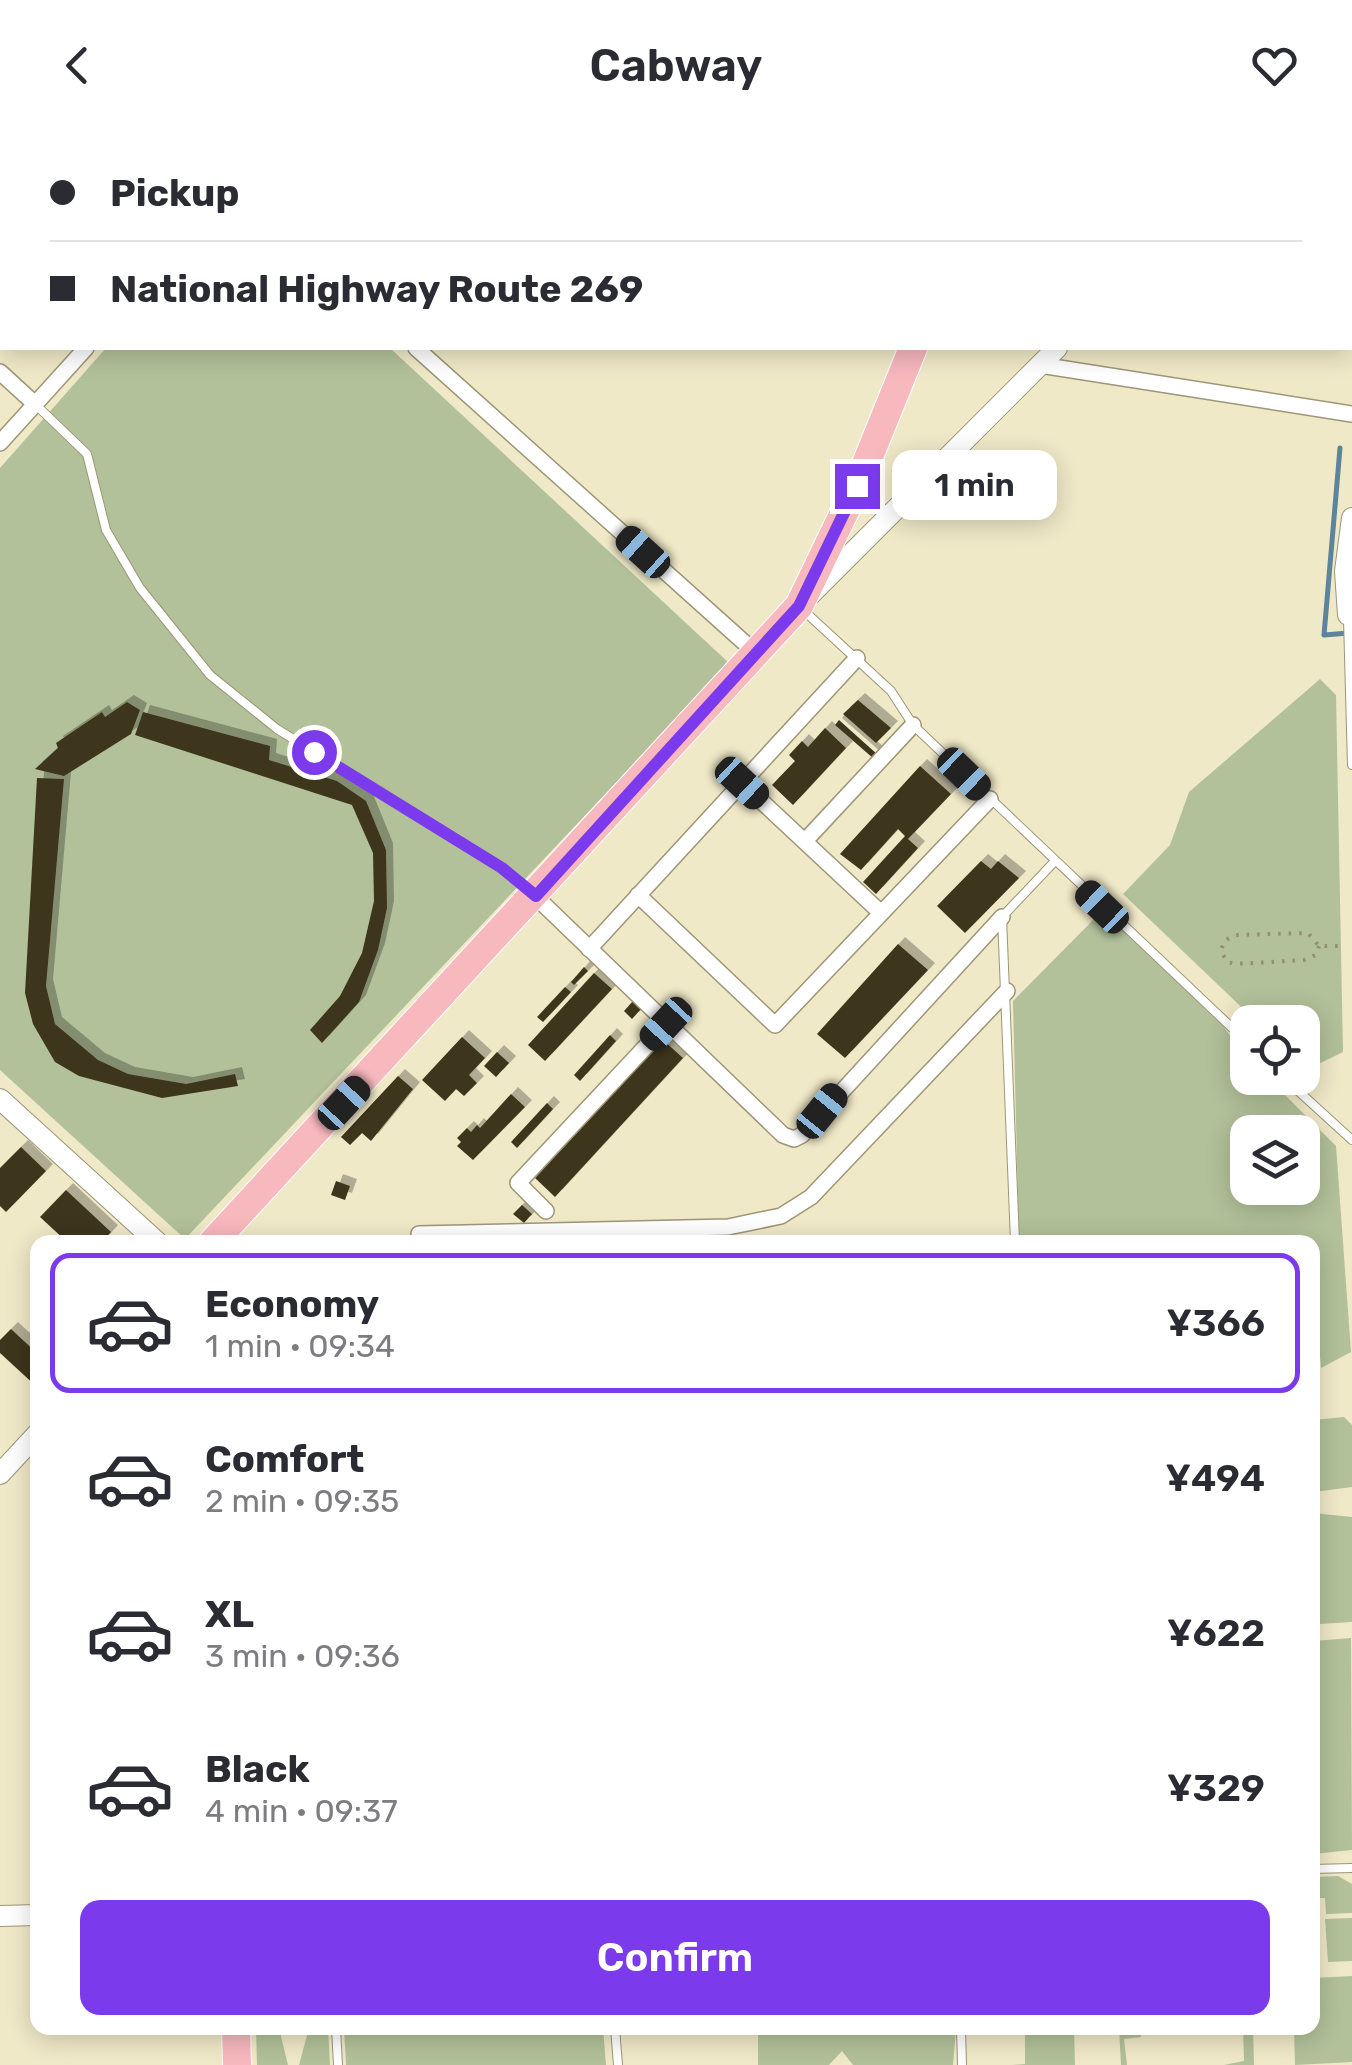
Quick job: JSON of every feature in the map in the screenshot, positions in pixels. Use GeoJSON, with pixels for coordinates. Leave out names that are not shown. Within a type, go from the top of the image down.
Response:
{"type":"FeatureCollection","features":[{"type":"Feature","properties":{"kind":"highway"},"geometry":{"type":"LineString","coordinates":[[220,1235],[536,896],[799,606],[857,486],[911,350]]}},
{"type":"Feature","properties":{"kind":"highway"},"geometry":{"type":"LineString","coordinates":[[236,2035],[237,2065]]}},
{"type":"Feature","properties":{"kind":"street"},"geometry":{"type":"LineString","coordinates":[[0,443],[84,350]]}},
{"type":"Feature","properties":{"kind":"street"},"geometry":{"type":"LineString","coordinates":[[418,350],[757,654]]}},
{"type":"Feature","properties":{"kind":"street"},"geometry":{"type":"LineString","coordinates":[[799,606],[1055,350]]}},
{"type":"Feature","properties":{"kind":"street"},"geometry":{"type":"LineString","coordinates":[[1040,365],[1352,414]]}},
{"type":"Feature","properties":{"kind":"street"},"geometry":{"type":"LineString","coordinates":[[0,372],[35,404]]}},
{"type":"Feature","properties":{"kind":"street"},"geometry":{"type":"LineString","coordinates":[[1350,619],[1345,571],[1352,518]]}},
{"type":"Feature","properties":{"kind":"street"},"geometry":{"type":"LineString","coordinates":[[589,949],[857,658]]}},
{"type":"Feature","properties":{"kind":"street"},"geometry":{"type":"LineString","coordinates":[[805,842],[912,725]]}},
{"type":"Feature","properties":{"kind":"street"},"geometry":{"type":"LineString","coordinates":[[742,783],[880,912]]}},
{"type":"Feature","properties":{"kind":"street"},"geometry":{"type":"LineString","coordinates":[[638,894],[776,1024],[990,799]]}},
{"type":"Feature","properties":{"kind":"street"},"geometry":{"type":"LineString","coordinates":[[536,896],[783,1136],[794,1139],[802,1135],[1002,916]]}},
{"type":"Feature","properties":{"kind":"street"},"geometry":{"type":"LineString","coordinates":[[419,1234],[728,1228],[781,1216],[811,1196],[1007,991]]}},
{"type":"Feature","properties":{"kind":"street"},"geometry":{"type":"LineString","coordinates":[[546,1211],[518,1183],[666,1024]]}},
{"type":"Feature","properties":{"kind":"street"},"geometry":{"type":"LineString","coordinates":[[0,1100],[149,1235]]}},
{"type":"Feature","properties":{"kind":"street"},"geometry":{"type":"LineString","coordinates":[[4,1461],[30,1440]]}},
{"type":"Feature","properties":{"kind":"street"},"geometry":{"type":"LineString","coordinates":[[0,1916],[30,1915]]}},
{"type":"Feature","properties":{"kind":"lane"},"geometry":{"type":"LineString","coordinates":[[35,404],[87,454],[106,530],[140,588],[210,674],[277,729],[502,868],[536,896]]}},
{"type":"Feature","properties":{"kind":"lane"},"geometry":{"type":"LineString","coordinates":[[799,606],[891,691],[912,725],[1230,1027]]}},
{"type":"Feature","properties":{"kind":"lane"},"geometry":{"type":"LineString","coordinates":[[1350,619],[1352,764]]}},
{"type":"Feature","properties":{"kind":"lane"},"geometry":{"type":"LineString","coordinates":[[1015,1235],[1002,916],[1055,861]]}},
{"type":"Feature","properties":{"kind":"lane"},"geometry":{"type":"LineString","coordinates":[[1303,1095],[1352,1140]]}},
{"type":"Feature","properties":{"kind":"lane"},"geometry":{"type":"LineString","coordinates":[[1320,1869],[1352,1868]]}},
{"type":"Feature","properties":{"kind":"lane"},"geometry":{"type":"LineString","coordinates":[[336,2035],[338,2065]]}},
{"type":"Feature","properties":{"kind":"lane"},"geometry":{"type":"LineString","coordinates":[[616,2035],[618,2065]]}},
{"type":"Feature","properties":{"kind":"lane"},"geometry":{"type":"LineString","coordinates":[[961,2035],[962,2065]]}},
{"type":"Feature","properties":{"kind":"path"},"geometry":{"type":"LineString","coordinates":[[1320,946],[1311,959],[1236,964],[1227,962],[1221,951],[1224,941],[1235,935],[1308,933],[1320,946],[1341,946]]}},
{"type":"Feature","properties":{"kind":"green space"},"geometry":{"type":"Polygon","coordinates":[[[104,350],[392,350],[729,663],[189,1235],[181,1235],[0,1070],[0,468],[104,350]]]}},
{"type":"Feature","properties":{"kind":"green space"},"geometry":{"type":"Polygon","coordinates":[[[1320,679],[1336,695],[1343,1052],[1320,1063],[1320,1005],[1239,1005],[1123,894],[1170,845],[1189,792],[1320,679]]]}},
{"type":"Feature","properties":{"kind":"green space"},"geometry":{"type":"Polygon","coordinates":[[[1103,910],[1230,1035],[1230,1095],[1285,1095],[1305,1115],[1230,1115],[1230,1205],[1320,1205],[1320,1130],[1336,1146],[1351,1352],[1321,1368],[1320,1235],[1019,1235],[1013,1001],[1103,910]]]}},
{"type":"Feature","properties":{"kind":"green space"},"geometry":{"type":"Polygon","coordinates":[[[1344,1417],[1352,1425],[1352,1487],[1320,1491],[1320,1419],[1344,1417]]]}},
{"type":"Feature","properties":{"kind":"green space"},"geometry":{"type":"Polygon","coordinates":[[[1320,1514],[1352,1517],[1352,1622],[1320,1624],[1320,1514]]]}},
{"type":"Feature","properties":{"kind":"green space"},"geometry":{"type":"Polygon","coordinates":[[[1351,1638],[1352,1850],[1320,1853],[1320,1640],[1351,1638]]]}},
{"type":"Feature","properties":{"kind":"green space"},"geometry":{"type":"Polygon","coordinates":[[[1338,1876],[1352,1884],[1352,1913],[1326,1914],[1325,1898],[1320,1898],[1320,1877],[1338,1876]]]}},
{"type":"Feature","properties":{"kind":"green space"},"geometry":{"type":"Polygon","coordinates":[[[1352,1918],[1352,1961],[1328,1962],[1325,1919],[1352,1918]]]}},
{"type":"Feature","properties":{"kind":"green space"},"geometry":{"type":"Polygon","coordinates":[[[1352,1976],[1352,2062],[1295,2065],[1294,2035],[1320,2035],[1320,1978],[1352,1976]]]}},
{"type":"Feature","properties":{"kind":"green space"},"geometry":{"type":"Polygon","coordinates":[[[256,2035],[281,2035],[288,2065],[257,2065],[256,2035]]]}},
{"type":"Feature","properties":{"kind":"green space"},"geometry":{"type":"Polygon","coordinates":[[[307,2035],[328,2035],[330,2065],[299,2065],[307,2035]]]}},
{"type":"Feature","properties":{"kind":"green space"},"geometry":{"type":"Polygon","coordinates":[[[344,2035],[604,2035],[606,2065],[346,2065],[344,2035]]]}},
{"type":"Feature","properties":{"kind":"green space"},"geometry":{"type":"Polygon","coordinates":[[[758,2035],[955,2035],[953,2065],[853,2065],[842,2051],[829,2065],[758,2065],[758,2035]]]}},
{"type":"Feature","properties":{"kind":"green space"},"geometry":{"type":"Polygon","coordinates":[[[1025,2035],[1074,2035],[1075,2065],[1012,2065],[1025,2064],[1025,2035]]]}},
{"type":"Feature","properties":{"kind":"green space"},"geometry":{"type":"Polygon","coordinates":[[[1119,2035],[1141,2035],[1124,2039],[1127,2065],[1121,2065],[1119,2035]]]}},
{"type":"Feature","properties":{"kind":"green space"},"geometry":{"type":"Polygon","coordinates":[[[1243,2035],[1253,2035],[1254,2065],[1224,2065],[1244,2061],[1243,2035]]]}},
{"type":"Feature","properties":{"kind":"building"},"geometry":{"type":"Polygon","coordinates":[[[858,700],[891,728],[876,743],[843,714],[858,700]]]}},
{"type":"Feature","properties":{"kind":"building"},"geometry":{"type":"Polygon","coordinates":[[[127,702],[140,710],[131,734],[64,776],[35,769],[58,748],[56,743],[102,712],[105,717],[127,702]]]}},
{"type":"Feature","properties":{"kind":"building"},"geometry":{"type":"Polygon","coordinates":[[[143,712],[270,746],[269,760],[337,781],[366,801],[386,850],[387,908],[378,950],[359,1002],[322,1043],[310,1030],[340,996],[362,953],[374,901],[373,853],[352,805],[135,735],[143,712]]]}},
{"type":"Feature","properties":{"kind":"building"},"geometry":{"type":"Polygon","coordinates":[[[839,720],[878,755],[874,759],[835,725],[839,720]]]}},
{"type":"Feature","properties":{"kind":"building"},"geometry":{"type":"Polygon","coordinates":[[[825,728],[846,748],[793,805],[772,785],[795,761],[789,755],[802,741],[808,747],[825,728]]]}},
{"type":"Feature","properties":{"kind":"building"},"geometry":{"type":"Polygon","coordinates":[[[920,766],[951,794],[908,839],[918,848],[876,894],[863,882],[905,836],[898,829],[861,870],[840,854],[920,766]]]}},
{"type":"Feature","properties":{"kind":"building"},"geometry":{"type":"Polygon","coordinates":[[[37,778],[64,779],[46,986],[55,1024],[98,1060],[128,1074],[186,1084],[235,1074],[238,1086],[162,1098],[79,1076],[55,1062],[33,1024],[25,993],[37,778]]]}},
{"type":"Feature","properties":{"kind":"building"},"geometry":{"type":"Polygon","coordinates":[[[981,861],[991,869],[998,861],[1019,878],[965,933],[937,906],[981,861]]]}},
{"type":"Feature","properties":{"kind":"building"},"geometry":{"type":"Polygon","coordinates":[[[898,944],[928,970],[845,1058],[817,1034],[898,944]]]}},
{"type":"Feature","properties":{"kind":"building"},"geometry":{"type":"Polygon","coordinates":[[[584,967],[588,971],[574,985],[571,982],[584,967]]]}},
{"type":"Feature","properties":{"kind":"building"},"geometry":{"type":"Polygon","coordinates":[[[594,973],[612,989],[545,1061],[528,1045],[594,973]]]}},
{"type":"Feature","properties":{"kind":"building"},"geometry":{"type":"Polygon","coordinates":[[[565,987],[571,992],[543,1022],[537,1017],[565,987]]]}},
{"type":"Feature","properties":{"kind":"building"},"geometry":{"type":"Polygon","coordinates":[[[633,1001],[641,1009],[632,1019],[624,1011],[633,1001]]]}},
{"type":"Feature","properties":{"kind":"building"},"geometry":{"type":"Polygon","coordinates":[[[610,1035],[616,1041],[580,1081],[574,1075],[610,1035]]]}},
{"type":"Feature","properties":{"kind":"building"},"geometry":{"type":"Polygon","coordinates":[[[462,1037],[485,1058],[469,1075],[477,1083],[464,1096],[456,1089],[445,1101],[422,1080],[462,1037]]]}},
{"type":"Feature","properties":{"kind":"building"},"geometry":{"type":"Polygon","coordinates":[[[663,1040],[683,1058],[555,1197],[535,1178],[663,1040]]]}},
{"type":"Feature","properties":{"kind":"building"},"geometry":{"type":"Polygon","coordinates":[[[497,1052],[509,1063],[496,1077],[484,1066],[497,1052]]]}},
{"type":"Feature","properties":{"kind":"building"},"geometry":{"type":"Polygon","coordinates":[[[398,1076],[413,1089],[371,1141],[362,1133],[350,1145],[341,1137],[398,1076]]]}},
{"type":"Feature","properties":{"kind":"building"},"geometry":{"type":"Polygon","coordinates":[[[511,1094],[525,1107],[473,1160],[457,1146],[461,1142],[457,1138],[467,1128],[471,1132],[477,1125],[480,1128],[511,1094]]]}},
{"type":"Feature","properties":{"kind":"building"},"geometry":{"type":"Polygon","coordinates":[[[547,1103],[553,1109],[517,1148],[511,1142],[547,1103]]]}},
{"type":"Feature","properties":{"kind":"building"},"geometry":{"type":"Polygon","coordinates":[[[21,1147],[46,1171],[6,1212],[0,1206],[0,1168],[21,1147]]]}},
{"type":"Feature","properties":{"kind":"building"},"geometry":{"type":"Polygon","coordinates":[[[336,1181],[350,1186],[345,1200],[331,1195],[336,1181]]]}},
{"type":"Feature","properties":{"kind":"building"},"geometry":{"type":"Polygon","coordinates":[[[66,1190],[111,1232],[59,1235],[40,1217],[66,1190]]]}},
{"type":"Feature","properties":{"kind":"building"},"geometry":{"type":"Polygon","coordinates":[[[522,1205],[532,1214],[524,1223],[513,1214],[522,1205]]]}},
{"type":"Feature","properties":{"kind":"building"},"geometry":{"type":"Polygon","coordinates":[[[11,1329],[30,1347],[30,1381],[0,1353],[0,1340],[11,1329]]]}},
{"type":"Feature","properties":{"kind":"waterway"},"geometry":{"type":"LineString","coordinates":[[1340,448],[1324,635],[1349,633]]}},
{"type":"Feature","properties":{"kind":"route"},"geometry":{"type":"LineString","coordinates":[[314,752],[416,819],[502,868],[536,896],[799,606],[857,486]]}}]}
